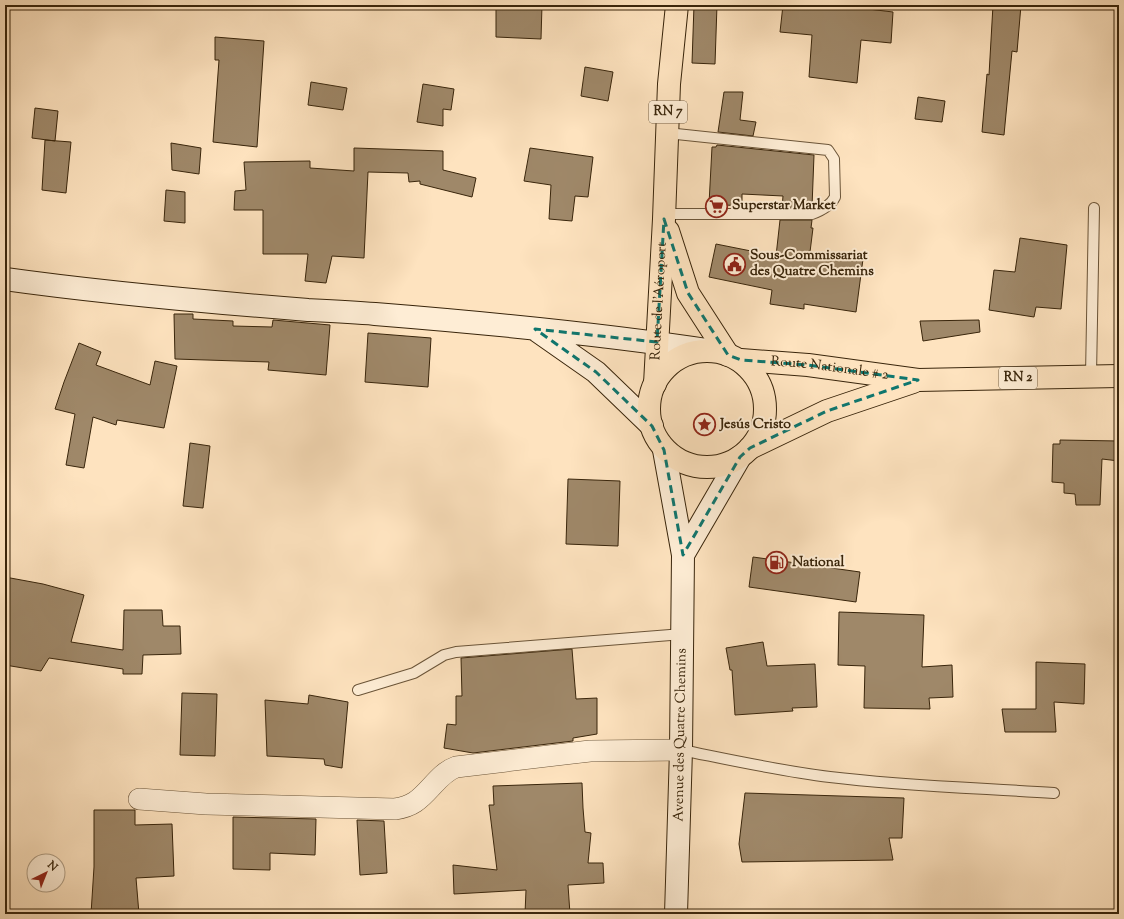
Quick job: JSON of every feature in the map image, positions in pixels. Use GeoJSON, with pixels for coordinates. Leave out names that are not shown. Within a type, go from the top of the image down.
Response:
{"type":"FeatureCollection","features":[{"type":"Feature","properties":{"kind":"main road","name":"Route de l’Aéroport"},"geometry":{"type":"LineString","coordinates":[[655,384],[669,84],[677,5]]}},
{"type":"Feature","properties":{"kind":"main road","name":"Route de l’Aéroport"},"geometry":{"type":"LineString","coordinates":[[664,216],[688,293],[728,355]]}},
{"type":"Feature","properties":{"kind":"main road"},"geometry":{"type":"LineString","coordinates":[[5,279],[71,288],[308,310],[487,323],[657,342],[728,355],[748,367],[755,375],[763,396],[765,410],[763,424],[758,437],[745,453],[729,463],[704,467],[691,465],[677,459],[664,450],[657,440],[652,426],[650,405],[655,384],[669,365],[690,354],[728,355]]}},
{"type":"Feature","properties":{"kind":"main road"},"geometry":{"type":"LineString","coordinates":[[535,329],[596,372],[652,426]]}},
{"type":"Feature","properties":{"kind":"main road","name":"Route Nationale # 2"},"geometry":{"type":"LineString","coordinates":[[728,355],[918,380],[1119,376]]}},
{"type":"Feature","properties":{"kind":"main road","name":"Route Nationale # 2"},"geometry":{"type":"LineString","coordinates":[[745,453],[827,411],[918,380]]}},
{"type":"Feature","properties":{"kind":"main road","name":"Avenue des Quatre Chemins"},"geometry":{"type":"LineString","coordinates":[[664,450],[683,555],[681,750],[676,914]]}},
{"type":"Feature","properties":{"kind":"main road","name":"Avenue des Quatre Chemins"},"geometry":{"type":"LineString","coordinates":[[683,555],[745,453]]}},
{"type":"Feature","properties":{"kind":"street"},"geometry":{"type":"LineString","coordinates":[[139,799],[206,804],[394,809],[416,802],[445,772],[456,767],[590,751],[681,750]]}},
{"type":"Feature","properties":{"kind":"lane"},"geometry":{"type":"LineString","coordinates":[[664,216],[812,214],[819,211],[835,197],[834,159],[828,150],[667,133]]}},
{"type":"Feature","properties":{"kind":"lane"},"geometry":{"type":"LineString","coordinates":[[1091,376],[1094,208]]}},
{"type":"Feature","properties":{"kind":"lane"},"geometry":{"type":"LineString","coordinates":[[358,690],[414,673],[444,655],[456,652],[682,634]]}},
{"type":"Feature","properties":{"kind":"lane"},"geometry":{"type":"LineString","coordinates":[[681,750],[776,769],[830,777],[1054,793]]}},
{"type":"Feature","properties":{"kind":"highlighted area"},"geometry":{"type":"Polygon","coordinates":[[[664,219],[688,293],[728,355],[741,360],[808,365],[918,380],[827,411],[750,448],[740,457],[683,555],[664,450],[652,426],[596,372],[535,329],[657,342],[664,219]]]}},
{"type":"Feature","properties":{"kind":"building"},"geometry":{"type":"Polygon","coordinates":[[[496,5],[542,5],[541,39],[496,37],[496,5]]]}},
{"type":"Feature","properties":{"kind":"building"},"geometry":{"type":"Polygon","coordinates":[[[694,5],[717,5],[715,64],[692,63],[694,5]]]}},
{"type":"Feature","properties":{"kind":"building"},"geometry":{"type":"Polygon","coordinates":[[[783,5],[835,5],[893,12],[891,43],[861,40],[857,83],[809,77],[812,35],[780,32],[783,5]]]}},
{"type":"Feature","properties":{"kind":"building"},"geometry":{"type":"Polygon","coordinates":[[[993,5],[1021,5],[1017,52],[1012,51],[1004,135],[982,132],[987,74],[989,75],[993,5]]]}},
{"type":"Feature","properties":{"kind":"building"},"geometry":{"type":"Polygon","coordinates":[[[215,37],[264,41],[257,147],[213,142],[219,60],[215,60],[215,37]]]}},
{"type":"Feature","properties":{"kind":"building"},"geometry":{"type":"Polygon","coordinates":[[[585,67],[613,72],[608,101],[581,96],[585,67]]]}},
{"type":"Feature","properties":{"kind":"building"},"geometry":{"type":"Polygon","coordinates":[[[311,82],[347,88],[343,110],[308,105],[311,82]]]}},
{"type":"Feature","properties":{"kind":"building"},"geometry":{"type":"Polygon","coordinates":[[[423,84],[454,89],[451,110],[443,109],[443,126],[417,122],[423,84]]]}},
{"type":"Feature","properties":{"kind":"building"},"geometry":{"type":"Polygon","coordinates":[[[724,92],[743,92],[740,120],[756,122],[753,136],[718,132],[724,92]]]}},
{"type":"Feature","properties":{"kind":"building"},"geometry":{"type":"Polygon","coordinates":[[[918,97],[945,101],[942,122],[915,119],[918,97]]]}},
{"type":"Feature","properties":{"kind":"building"},"geometry":{"type":"Polygon","coordinates":[[[35,108],[58,111],[55,141],[32,138],[35,108]]]}},
{"type":"Feature","properties":{"kind":"building"},"geometry":{"type":"Polygon","coordinates":[[[45,140],[71,142],[66,193],[42,190],[45,140]]]}},
{"type":"Feature","properties":{"kind":"building"},"geometry":{"type":"Polygon","coordinates":[[[171,143],[201,148],[199,174],[172,170],[171,143]]]}},
{"type":"Feature","properties":{"kind":"building"},"geometry":{"type":"Polygon","coordinates":[[[717,145],[814,155],[812,207],[782,208],[783,196],[742,194],[742,206],[709,204],[712,147],[716,147],[717,145]]]}},
{"type":"Feature","properties":{"kind":"building"},"geometry":{"type":"Polygon","coordinates":[[[354,148],[443,151],[443,170],[476,178],[472,197],[420,184],[420,181],[409,182],[408,173],[368,172],[364,258],[332,256],[326,283],[305,281],[308,254],[263,254],[263,210],[234,210],[235,191],[246,190],[244,162],[310,161],[310,168],[354,171],[354,148]]]}},
{"type":"Feature","properties":{"kind":"building"},"geometry":{"type":"Polygon","coordinates":[[[530,148],[593,157],[588,197],[575,196],[572,221],[549,219],[551,185],[524,181],[530,148]]]}},
{"type":"Feature","properties":{"kind":"building"},"geometry":{"type":"Polygon","coordinates":[[[166,190],[185,192],[185,223],[164,221],[166,190]]]}},
{"type":"Feature","properties":{"kind":"building"},"geometry":{"type":"Polygon","coordinates":[[[780,220],[812,220],[811,228],[813,228],[810,252],[863,259],[856,312],[804,304],[804,309],[770,304],[772,290],[709,277],[716,244],[776,256],[780,220]]]}},
{"type":"Feature","properties":{"kind":"building"},"geometry":{"type":"Polygon","coordinates":[[[1020,238],[1067,245],[1061,309],[1036,307],[1034,317],[989,310],[994,270],[1015,272],[1020,238]]]}},
{"type":"Feature","properties":{"kind":"building"},"geometry":{"type":"Polygon","coordinates":[[[174,314],[193,314],[193,319],[233,321],[233,326],[272,327],[273,320],[330,325],[326,375],[268,370],[269,362],[175,359],[174,314]]]}},
{"type":"Feature","properties":{"kind":"building"},"geometry":{"type":"Polygon","coordinates":[[[979,320],[980,332],[923,341],[920,321],[979,320]]]}},
{"type":"Feature","properties":{"kind":"building"},"geometry":{"type":"Polygon","coordinates":[[[368,333],[431,338],[428,387],[365,382],[368,333]]]}},
{"type":"Feature","properties":{"kind":"building"},"geometry":{"type":"Polygon","coordinates":[[[79,343],[101,352],[96,365],[150,385],[155,361],[177,366],[164,428],[117,420],[116,425],[93,417],[84,468],[66,465],[75,414],[55,409],[79,343]]]}},
{"type":"Feature","properties":{"kind":"building"},"geometry":{"type":"Polygon","coordinates":[[[1060,440],[1119,441],[1119,461],[1102,459],[1100,505],[1076,505],[1075,494],[1064,493],[1064,483],[1052,482],[1053,444],[1060,444],[1060,440]]]}},
{"type":"Feature","properties":{"kind":"building"},"geometry":{"type":"Polygon","coordinates":[[[190,443],[210,446],[203,508],[183,506],[190,443]]]}},
{"type":"Feature","properties":{"kind":"building"},"geometry":{"type":"Polygon","coordinates":[[[568,479],[620,481],[618,546],[566,544],[568,479]]]}},
{"type":"Feature","properties":{"kind":"building"},"geometry":{"type":"Polygon","coordinates":[[[753,557],[860,572],[856,602],[749,587],[753,557]]]}},
{"type":"Feature","properties":{"kind":"building"},"geometry":{"type":"Polygon","coordinates":[[[5,577],[43,584],[84,595],[71,642],[123,650],[124,610],[162,610],[163,626],[180,626],[181,654],[143,655],[142,674],[123,674],[123,669],[49,658],[41,671],[5,665],[5,577]]]}},
{"type":"Feature","properties":{"kind":"building"},"geometry":{"type":"Polygon","coordinates":[[[839,612],[924,615],[922,667],[952,665],[953,697],[929,698],[930,709],[864,708],[865,666],[838,665],[839,612]]]}},
{"type":"Feature","properties":{"kind":"building"},"geometry":{"type":"Polygon","coordinates":[[[763,642],[767,666],[815,664],[817,707],[792,708],[793,711],[735,715],[732,670],[730,670],[726,648],[763,642]]]}},
{"type":"Feature","properties":{"kind":"building"},"geometry":{"type":"Polygon","coordinates":[[[572,649],[576,699],[597,698],[597,734],[573,738],[573,741],[473,753],[444,748],[447,724],[456,725],[456,696],[462,696],[461,658],[572,649]]]}},
{"type":"Feature","properties":{"kind":"building"},"geometry":{"type":"Polygon","coordinates":[[[1036,662],[1085,664],[1084,704],[1054,702],[1056,732],[1005,732],[1002,709],[1036,709],[1036,662]]]}},
{"type":"Feature","properties":{"kind":"building"},"geometry":{"type":"Polygon","coordinates":[[[182,693],[217,694],[215,756],[180,755],[182,693]]]}},
{"type":"Feature","properties":{"kind":"building"},"geometry":{"type":"Polygon","coordinates":[[[309,695],[348,702],[342,768],[325,765],[324,759],[267,756],[265,700],[308,704],[309,695]]]}},
{"type":"Feature","properties":{"kind":"building"},"geometry":{"type":"Polygon","coordinates":[[[582,783],[585,832],[591,833],[588,863],[603,863],[604,883],[568,885],[570,914],[525,914],[526,890],[454,894],[453,865],[497,870],[489,805],[494,805],[493,786],[582,783]]]}},
{"type":"Feature","properties":{"kind":"building"},"geometry":{"type":"Polygon","coordinates":[[[745,793],[904,798],[902,838],[889,838],[893,860],[742,862],[739,844],[745,793]]]}},
{"type":"Feature","properties":{"kind":"building"},"geometry":{"type":"Polygon","coordinates":[[[94,810],[135,810],[135,825],[172,824],[174,876],[136,878],[139,914],[91,914],[94,867],[94,810]]]}},
{"type":"Feature","properties":{"kind":"building"},"geometry":{"type":"Polygon","coordinates":[[[233,817],[316,819],[315,855],[270,853],[270,870],[233,869],[233,817]]]}},
{"type":"Feature","properties":{"kind":"building"},"geometry":{"type":"Polygon","coordinates":[[[357,820],[384,821],[387,873],[360,875],[357,820]]]}},
{"type":"Feature","properties":{"kind":"place","name":"Superstar Market"},"geometry":{"type":"Point","coordinates":[717,206]}},
{"type":"Feature","properties":{"kind":"place","name":"Sous-Commissariat des Quatre Chemins"},"geometry":{"type":"Point","coordinates":[735,264]}},
{"type":"Feature","properties":{"kind":"place","name":"Jesús Cristo"},"geometry":{"type":"Point","coordinates":[704,425]}},
{"type":"Feature","properties":{"kind":"place","name":"National"},"geometry":{"type":"Point","coordinates":[776,563]}}]}
